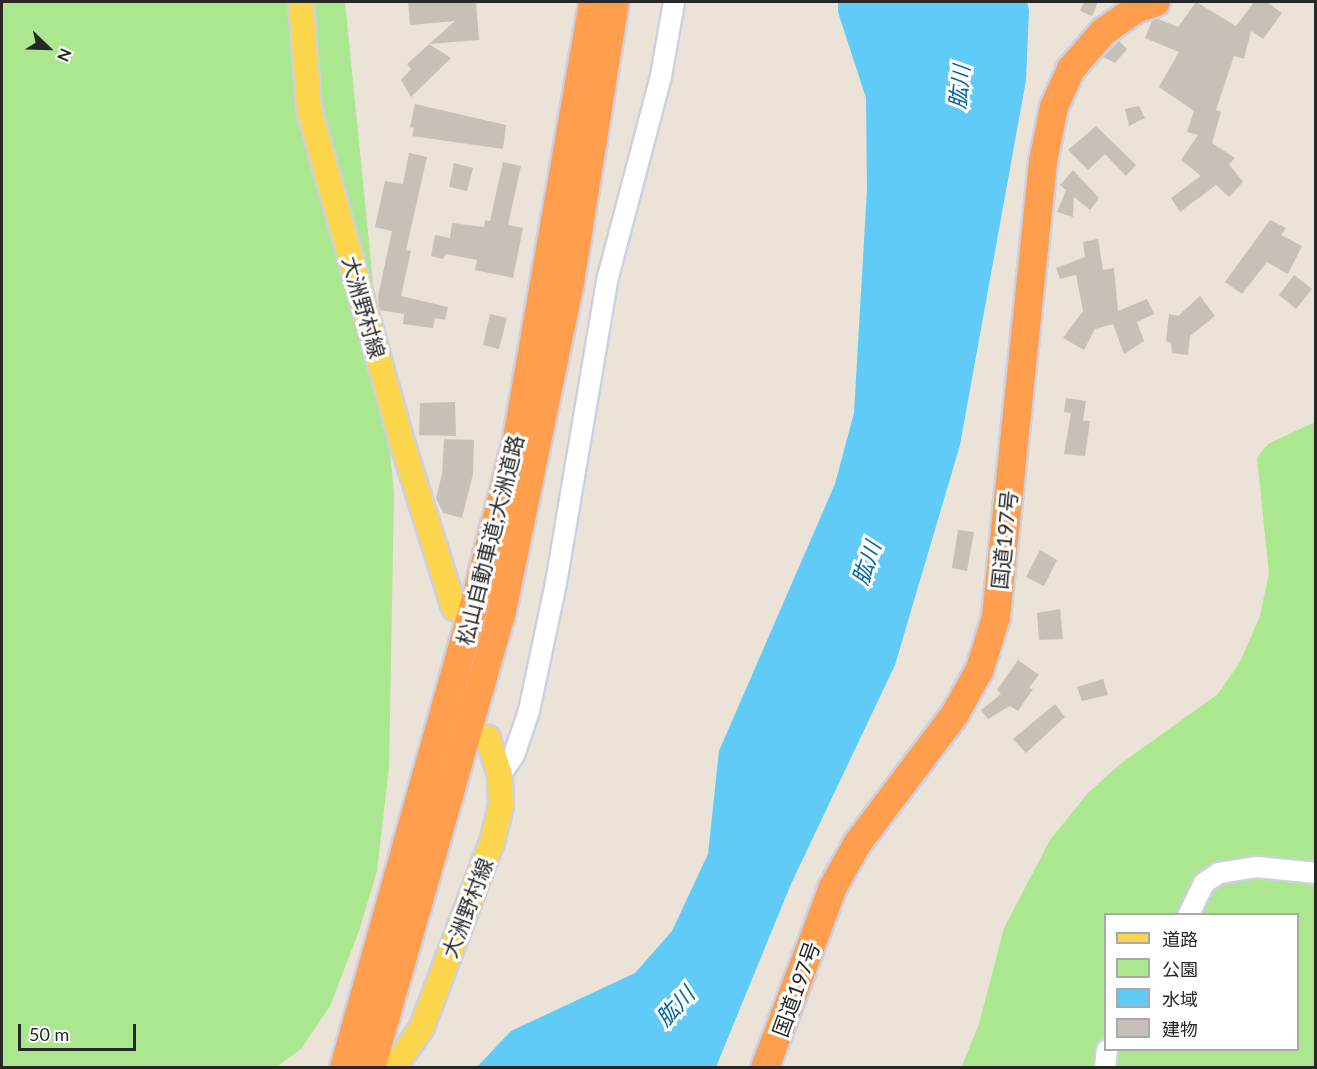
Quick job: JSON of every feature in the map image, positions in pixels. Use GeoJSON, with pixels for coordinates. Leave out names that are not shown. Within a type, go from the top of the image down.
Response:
{"type":"FeatureCollection","features":[{"type":"Feature","properties":{"kind":"highway"},"geometry":{"type":"LineString","coordinates":[[575,184],[576,2]]}},
{"type":"Feature","properties":{"kind":"highway","name":"松山自動車道;大洲道路"},"geometry":{"type":"LineString","coordinates":[[575,184],[592,2]]}},
{"type":"Feature","properties":{"kind":"highway","name":"松山自動車道;大洲道路"},"geometry":{"type":"LineString","coordinates":[[370,1068],[368,1031],[516,444],[615,2]]}},
{"type":"Feature","properties":{"kind":"highway"},"geometry":{"type":"LineString","coordinates":[[575,184],[615,82],[631,2]]}},
{"type":"Feature","properties":{"kind":"highway","name":"国道197号"},"geometry":{"type":"LineString","coordinates":[[765,1068],[843,870],[857,844],[955,714],[980,669],[996,616],[1043,162],[1054,107],[1071,69],[1103,32],[1136,9],[1156,2]]}},
{"type":"Feature","properties":{"kind":"highway","name":"松山自動車道;大洲道路"},"geometry":{"type":"LineString","coordinates":[[344,1068],[368,1031]]}},
{"type":"Feature","properties":{"kind":"main road","name":"大洲野村線"},"geometry":{"type":"LineString","coordinates":[[301,2],[309,109],[402,442],[454,608]]}},
{"type":"Feature","properties":{"kind":"main road","name":"大洲野村線"},"geometry":{"type":"LineString","coordinates":[[394,1068],[422,1027],[492,842],[501,806],[500,775],[488,738]]}},
{"type":"Feature","properties":{"kind":"street"},"geometry":{"type":"LineString","coordinates":[[500,775],[514,755],[529,711],[556,584],[608,277],[661,76],[674,2]]}},
{"type":"Feature","properties":{"kind":"street"},"geometry":{"type":"LineString","coordinates":[[1190,913],[1204,883],[1219,873],[1257,867],[1316,873]]}},
{"type":"Feature","properties":{"kind":"street"},"geometry":{"type":"LineString","coordinates":[[1105,1068],[1107,1051]]}},
{"type":"Feature","properties":{"kind":"green space"},"geometry":{"type":"Polygon","coordinates":[[[2,2],[345,2],[394,493],[389,767],[377,871],[359,931],[330,1006],[301,1049],[276,1067],[2,1068],[2,2]]]}},
{"type":"Feature","properties":{"kind":"green space"},"geometry":{"type":"Polygon","coordinates":[[[1315,422],[1315,1067],[961,1068],[979,1024],[1004,928],[1050,840],[1088,793],[1119,765],[1218,694],[1240,662],[1260,616],[1269,573],[1257,458],[1268,444],[1315,422]]]}},
{"type":"Feature","properties":{"kind":"water","name":"肱川"},"geometry":{"type":"Polygon","coordinates":[[[838,2],[1027,2],[1029,10],[1026,80],[960,445],[895,665],[791,884],[716,1067],[477,1067],[511,1031],[635,973],[672,931],[708,854],[719,751],[835,484],[854,413],[867,189],[866,98],[838,12],[838,2]]]}},
{"type":"Feature","properties":{"kind":"building"},"geometry":{"type":"Polygon","coordinates":[[[408,2],[476,2],[479,40],[429,44],[455,21],[410,25],[408,2]]]}},
{"type":"Feature","properties":{"kind":"building"},"geometry":{"type":"Polygon","coordinates":[[[1084,2],[1098,2],[1092,16],[1080,11],[1084,2]]]}},
{"type":"Feature","properties":{"kind":"building"},"geometry":{"type":"Polygon","coordinates":[[[1196,2],[1236,26],[1254,2],[1267,2],[1282,13],[1263,39],[1251,31],[1244,59],[1234,56],[1216,110],[1221,112],[1212,143],[1235,158],[1229,164],[1243,182],[1229,197],[1216,185],[1180,212],[1171,198],[1201,176],[1181,160],[1198,135],[1187,132],[1194,111],[1159,87],[1179,52],[1145,38],[1152,21],[1158,19],[1178,27],[1196,2]]]}},
{"type":"Feature","properties":{"kind":"building"},"geometry":{"type":"Polygon","coordinates":[[[1119,41],[1127,49],[1115,63],[1103,57],[1119,41]]]}},
{"type":"Feature","properties":{"kind":"building"},"geometry":{"type":"Polygon","coordinates":[[[429,44],[451,58],[411,97],[401,80],[411,69],[407,64],[429,44]]]}},
{"type":"Feature","properties":{"kind":"building"},"geometry":{"type":"Polygon","coordinates":[[[415,104],[506,125],[503,149],[412,136],[414,128],[410,127],[415,104]]]}},
{"type":"Feature","properties":{"kind":"building"},"geometry":{"type":"Polygon","coordinates":[[[1139,106],[1145,118],[1129,126],[1125,109],[1139,106]]]}},
{"type":"Feature","properties":{"kind":"building"},"geometry":{"type":"Polygon","coordinates":[[[1096,126],[1136,165],[1126,176],[1105,154],[1088,170],[1068,150],[1096,126]]]}},
{"type":"Feature","properties":{"kind":"building"},"geometry":{"type":"Polygon","coordinates":[[[409,153],[427,157],[406,250],[411,251],[401,296],[448,307],[445,320],[435,318],[433,328],[403,324],[404,314],[380,310],[379,306],[378,296],[392,231],[375,227],[385,181],[403,184],[409,153]]]}},
{"type":"Feature","properties":{"kind":"building"},"geometry":{"type":"Polygon","coordinates":[[[503,162],[521,166],[508,225],[523,228],[513,278],[475,270],[477,260],[446,254],[443,259],[431,256],[435,235],[450,238],[452,223],[484,227],[485,220],[490,221],[503,162]]]}},
{"type":"Feature","properties":{"kind":"building"},"geometry":{"type":"Polygon","coordinates":[[[454,163],[473,168],[467,191],[449,187],[454,163]]]}},
{"type":"Feature","properties":{"kind":"building"},"geometry":{"type":"Polygon","coordinates":[[[1073,170],[1099,198],[1090,210],[1074,197],[1073,217],[1057,212],[1066,190],[1060,185],[1073,170]]]}},
{"type":"Feature","properties":{"kind":"building"},"geometry":{"type":"Polygon","coordinates":[[[1270,220],[1286,228],[1281,235],[1302,246],[1288,274],[1267,262],[1242,294],[1225,282],[1270,220]]]}},
{"type":"Feature","properties":{"kind":"building"},"geometry":{"type":"Polygon","coordinates":[[[1098,239],[1103,270],[1114,268],[1118,311],[1147,299],[1154,314],[1137,322],[1144,341],[1124,354],[1113,324],[1095,329],[1084,350],[1063,338],[1083,311],[1076,275],[1060,279],[1056,268],[1085,257],[1083,242],[1098,239]]]}},
{"type":"Feature","properties":{"kind":"building"},"geometry":{"type":"Polygon","coordinates":[[[1294,275],[1312,289],[1296,309],[1279,295],[1294,275]]]}},
{"type":"Feature","properties":{"kind":"building"},"geometry":{"type":"Polygon","coordinates":[[[1200,296],[1215,316],[1190,336],[1188,355],[1172,353],[1171,343],[1166,341],[1169,314],[1178,316],[1200,296]]]}},
{"type":"Feature","properties":{"kind":"building"},"geometry":{"type":"Polygon","coordinates":[[[490,314],[507,318],[499,349],[483,345],[490,314]]]}},
{"type":"Feature","properties":{"kind":"building"},"geometry":{"type":"Polygon","coordinates":[[[1066,398],[1086,401],[1083,421],[1090,421],[1085,456],[1064,454],[1071,413],[1064,412],[1066,398]]]}},
{"type":"Feature","properties":{"kind":"building"},"geometry":{"type":"Polygon","coordinates":[[[455,402],[456,436],[419,435],[420,403],[455,402]]]}},
{"type":"Feature","properties":{"kind":"building"},"geometry":{"type":"Polygon","coordinates":[[[444,439],[474,440],[473,474],[462,518],[443,513],[436,498],[442,474],[444,439]]]}},
{"type":"Feature","properties":{"kind":"building"},"geometry":{"type":"Polygon","coordinates":[[[958,530],[974,532],[967,571],[952,568],[958,530]]]}},
{"type":"Feature","properties":{"kind":"building"},"geometry":{"type":"Polygon","coordinates":[[[1040,550],[1057,560],[1044,586],[1026,577],[1040,550]]]}},
{"type":"Feature","properties":{"kind":"building"},"geometry":{"type":"Polygon","coordinates":[[[1060,609],[1063,639],[1039,640],[1037,613],[1060,609]]]}},
{"type":"Feature","properties":{"kind":"building"},"geometry":{"type":"Polygon","coordinates":[[[1018,660],[1039,675],[1029,688],[1033,689],[1018,711],[1010,706],[988,719],[981,710],[1001,694],[997,690],[1018,660]]]}},
{"type":"Feature","properties":{"kind":"building"},"geometry":{"type":"Polygon","coordinates":[[[1103,679],[1108,695],[1082,701],[1077,687],[1103,679]]]}},
{"type":"Feature","properties":{"kind":"building"},"geometry":{"type":"Polygon","coordinates":[[[1055,704],[1065,717],[1026,753],[1013,739],[1055,704]]]}}]}
